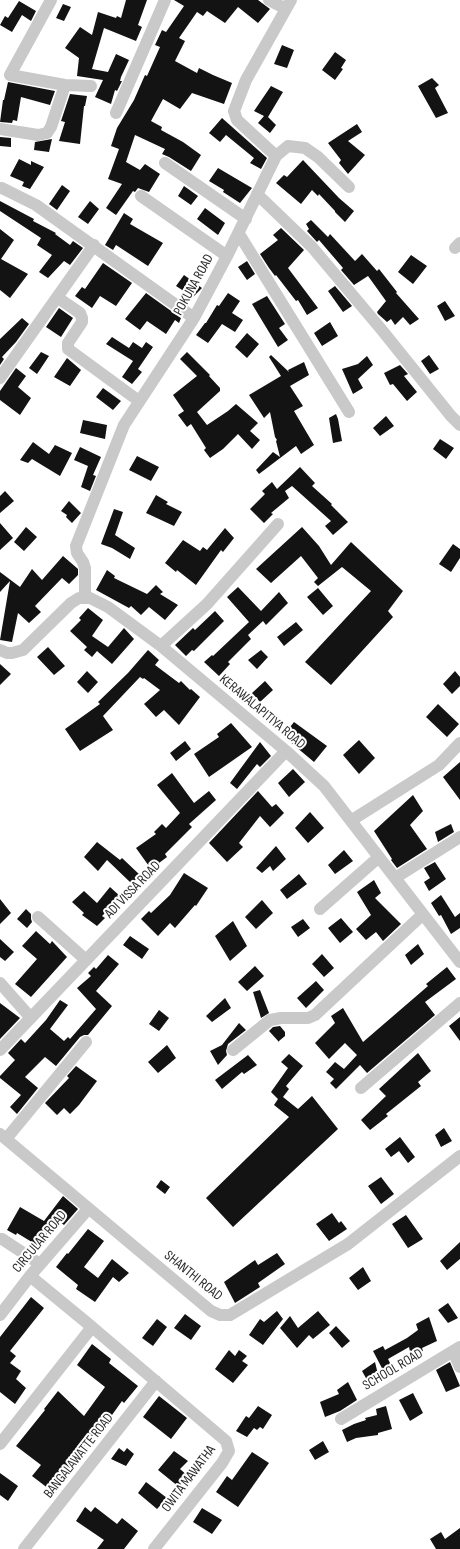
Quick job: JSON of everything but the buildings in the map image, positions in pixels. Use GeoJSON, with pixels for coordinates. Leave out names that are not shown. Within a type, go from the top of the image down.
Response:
{"type":"FeatureCollection","features":[{"type":"Feature","properties":{"kind":"street"},"geometry":{"type":"LineString","coordinates":[[51,0],[5,74],[65,85],[91,86]]}},
{"type":"Feature","properties":{"kind":"street"},"geometry":{"type":"LineString","coordinates":[[116,113],[165,0]]}},
{"type":"Feature","properties":{"kind":"street"},"geometry":{"type":"LineString","coordinates":[[268,0],[289,4],[246,80],[234,111],[237,120],[276,156],[288,146],[305,148],[318,157],[349,187]]}},
{"type":"Feature","properties":{"kind":"street"},"geometry":{"type":"LineString","coordinates":[[0,129],[38,135],[47,133],[51,127],[65,85]]}},
{"type":"Feature","properties":{"kind":"street","name":"POKUNA ROAD"},"geometry":{"type":"LineString","coordinates":[[85,597],[85,568],[77,553],[76,546],[124,425],[194,318],[228,256],[276,156]]}},
{"type":"Feature","properties":{"kind":"street"},"geometry":{"type":"LineString","coordinates":[[165,163],[246,219]]}},
{"type":"Feature","properties":{"kind":"street"},"geometry":{"type":"LineString","coordinates":[[0,188],[36,205],[94,245],[194,318]]}},
{"type":"Feature","properties":{"kind":"street"},"geometry":{"type":"LineString","coordinates":[[257,194],[312,247],[460,425]]}},
{"type":"Feature","properties":{"kind":"street"},"geometry":{"type":"LineString","coordinates":[[141,196],[228,256]]}},
{"type":"Feature","properties":{"kind":"street"},"geometry":{"type":"LineString","coordinates":[[239,234],[349,412]]}},
{"type":"Feature","properties":{"kind":"street"},"geometry":{"type":"LineString","coordinates":[[0,378],[94,245]]}},
{"type":"Feature","properties":{"kind":"street"},"geometry":{"type":"LineString","coordinates":[[58,298],[80,313],[82,318],[82,322],[68,343],[68,350],[139,402]]}},
{"type":"Feature","properties":{"kind":"street"},"geometry":{"type":"LineString","coordinates":[[161,646],[207,604],[278,524]]}},
{"type":"Feature","properties":{"kind":"street"},"geometry":{"type":"LineString","coordinates":[[0,650],[7,653],[23,650],[71,603],[79,598],[85,597]]}},
{"type":"Feature","properties":{"kind":"street","name":"KERAWALAPITIYA ROAD"},"geometry":{"type":"LineString","coordinates":[[85,597],[108,607],[161,646],[286,751],[324,786],[352,820],[422,915],[460,962]]}},
{"type":"Feature","properties":{"kind":"street"},"geometry":{"type":"LineString","coordinates":[[352,820],[439,766],[460,743]]}},
{"type":"Feature","properties":{"kind":"street","name":"ADI VISSA ROAD"},"geometry":{"type":"LineString","coordinates":[[0,1050],[286,751]]}},
{"type":"Feature","properties":{"kind":"street"},"geometry":{"type":"LineString","coordinates":[[395,878],[460,837]]}},
{"type":"Feature","properties":{"kind":"street"},"geometry":{"type":"LineString","coordinates":[[320,909],[379,857]]}},
{"type":"Feature","properties":{"kind":"street"},"geometry":{"type":"LineString","coordinates":[[233,1050],[270,1020],[281,1018],[308,1018],[315,1015],[422,915]]}},
{"type":"Feature","properties":{"kind":"street"},"geometry":{"type":"LineString","coordinates":[[38,917],[86,960]]}},
{"type":"Feature","properties":{"kind":"street"},"geometry":{"type":"LineString","coordinates":[[0,983],[31,1018]]}},
{"type":"Feature","properties":{"kind":"street"},"geometry":{"type":"LineString","coordinates":[[361,1088],[460,1003]]}},
{"type":"Feature","properties":{"kind":"street"},"geometry":{"type":"LineString","coordinates":[[3,1136],[86,1042]]}},
{"type":"Feature","properties":{"kind":"street","name":"SHANTHI ROAD"},"geometry":{"type":"LineString","coordinates":[[3,1136],[211,1311],[220,1315],[230,1314],[348,1244],[460,1156]]}},
{"type":"Feature","properties":{"kind":"street","name":"CIRCULAR ROAD"},"geometry":{"type":"LineString","coordinates":[[0,1315],[30,1276],[88,1209]]}},
{"type":"Feature","properties":{"kind":"street"},"geometry":{"type":"LineString","coordinates":[[0,1239],[40,1264]]}},
{"type":"Feature","properties":{"kind":"street"},"geometry":{"type":"LineString","coordinates":[[30,1276],[156,1381]]}},
{"type":"Feature","properties":{"kind":"street"},"geometry":{"type":"LineString","coordinates":[[0,1444],[92,1327]]}},
{"type":"Feature","properties":{"kind":"street"},"geometry":{"type":"LineString","coordinates":[[456,1349],[460,1367]]}},
{"type":"Feature","properties":{"kind":"street","name":"SCHOOL ROAD"},"geometry":{"type":"LineString","coordinates":[[341,1419],[456,1349]]}},
{"type":"Feature","properties":{"kind":"street","name":"BANGALAWATTE ROAD"},"geometry":{"type":"LineString","coordinates":[[24,1549],[156,1381]]}},
{"type":"Feature","properties":{"kind":"street","name":"OWITA MAWATHA"},"geometry":{"type":"LineString","coordinates":[[154,1549],[222,1463],[229,1451],[226,1441],[156,1381]]}}]}
